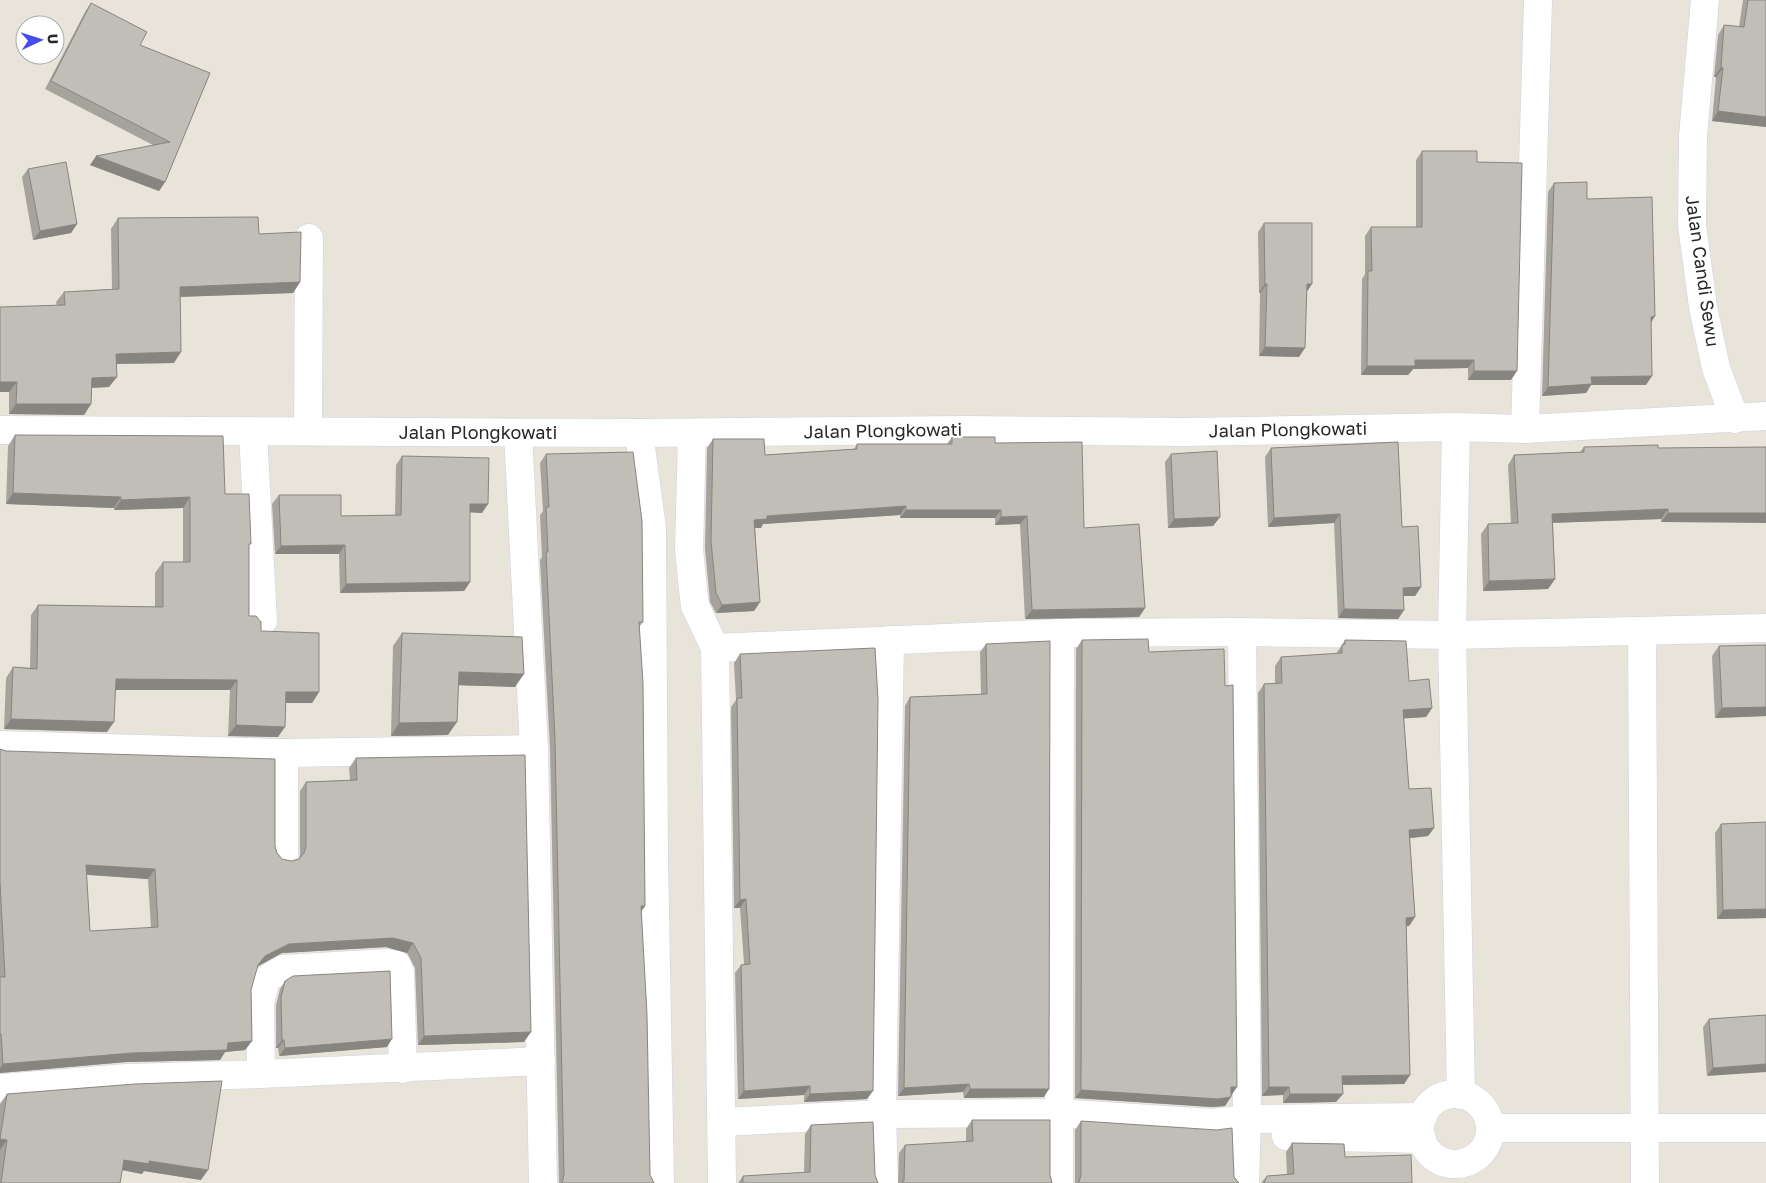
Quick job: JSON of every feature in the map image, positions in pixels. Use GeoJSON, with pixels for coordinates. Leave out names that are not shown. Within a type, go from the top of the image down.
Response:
{"type":"FeatureCollection","features":[{"type":"Feature","properties":{"kind":"street"},"geometry":{"type":"LineString","coordinates":[[1525,429],[1538,0]]}},
{"type":"Feature","properties":{"kind":"street","name":"Jalan Candi Sewu"},"geometry":{"type":"LineString","coordinates":[[1705,0],[1690,187],[1692,225],[1703,307],[1716,368],[1736,419]]}},
{"type":"Feature","properties":{"kind":"street"},"geometry":{"type":"LineString","coordinates":[[308,432],[309,238]]}},
{"type":"Feature","properties":{"kind":"street","name":"Jalan Plongkowati"},"geometry":{"type":"LineString","coordinates":[[0,430],[518,433],[952,430],[1186,432],[1456,427],[1525,429],[1766,416]]}},
{"type":"Feature","properties":{"kind":"street"},"geometry":{"type":"LineString","coordinates":[[1456,427],[1452,635],[1461,1095]]}},
{"type":"Feature","properties":{"kind":"street"},"geometry":{"type":"LineString","coordinates":[[253,432],[263,621]]}},
{"type":"Feature","properties":{"kind":"street"},"geometry":{"type":"LineString","coordinates":[[518,433],[534,749],[542,1061],[543,1183]]}},
{"type":"Feature","properties":{"kind":"street"},"geometry":{"type":"LineString","coordinates":[[639,433],[652,528],[654,844],[660,1183]]}},
{"type":"Feature","properties":{"kind":"street"},"geometry":{"type":"LineString","coordinates":[[692,433],[689,550],[692,589],[695,606],[715,648],[722,1183]]}},
{"type":"Feature","properties":{"kind":"street"},"geometry":{"type":"LineString","coordinates":[[715,648],[1060,633],[1242,632],[1452,635],[1766,628]]}},
{"type":"Feature","properties":{"kind":"street"},"geometry":{"type":"LineString","coordinates":[[1642,631],[1644,1183]]}},
{"type":"Feature","properties":{"kind":"street"},"geometry":{"type":"LineString","coordinates":[[1242,632],[1247,1127],[1245,1183]]}},
{"type":"Feature","properties":{"kind":"street"},"geometry":{"type":"LineString","coordinates":[[1059,1183],[1060,633]]}},
{"type":"Feature","properties":{"kind":"street"},"geometry":{"type":"LineString","coordinates":[[884,1183],[882,1114],[890,640]]}},
{"type":"Feature","properties":{"kind":"street"},"geometry":{"type":"LineString","coordinates":[[0,745],[284,752],[534,749]]}},
{"type":"Feature","properties":{"kind":"street"},"geometry":{"type":"LineString","coordinates":[[284,752],[284,855]]}},
{"type":"Feature","properties":{"kind":"street"},"geometry":{"type":"LineString","coordinates":[[262,1074],[260,1003],[266,978],[284,969],[387,963],[397,965],[400,973],[403,1069]]}},
{"type":"Feature","properties":{"kind":"street"},"geometry":{"type":"LineString","coordinates":[[0,1088],[127,1078],[403,1069],[542,1061]]}},
{"type":"Feature","properties":{"kind":"street"},"geometry":{"type":"LineString","coordinates":[[1449,1095],[1461,1095],[1478,1103],[1484,1110],[1490,1128],[1489,1138],[1479,1155],[1461,1174],[1441,1162],[1426,1148],[1422,1128],[1428,1106],[1438,1099],[1449,1095]]}},
{"type":"Feature","properties":{"kind":"street"},"geometry":{"type":"LineString","coordinates":[[722,1122],[882,1114],[1058,1113],[1247,1127],[1422,1128]]}},
{"type":"Feature","properties":{"kind":"street"},"geometry":{"type":"LineString","coordinates":[[1490,1128],[1766,1128]]}},
{"type":"Feature","properties":{"kind":"building"},"geometry":{"type":"Polygon","coordinates":[[[1748,0],[1766,0],[1766,117],[1718,111],[1723,68],[1721,67],[1724,25],[1744,27],[1748,0]]]}},
{"type":"Feature","properties":{"kind":"building"},"geometry":{"type":"Polygon","coordinates":[[[91,3],[147,32],[140,45],[210,73],[165,182],[96,156],[170,142],[51,81],[59,65],[65,65],[65,54],[91,3]]]}},
{"type":"Feature","properties":{"kind":"building"},"geometry":{"type":"Polygon","coordinates":[[[1422,151],[1477,151],[1477,162],[1522,163],[1517,371],[1474,371],[1474,360],[1415,360],[1415,366],[1367,366],[1368,271],[1372,271],[1371,227],[1422,227],[1422,151]]]}},
{"type":"Feature","properties":{"kind":"building"},"geometry":{"type":"Polygon","coordinates":[[[66,162],[77,224],[40,231],[28,169],[66,162]]]}},
{"type":"Feature","properties":{"kind":"building"},"geometry":{"type":"Polygon","coordinates":[[[1587,182],[1587,199],[1652,197],[1655,316],[1651,317],[1652,376],[1591,377],[1592,384],[1548,387],[1554,183],[1587,182]]]}},
{"type":"Feature","properties":{"kind":"building"},"geometry":{"type":"Polygon","coordinates":[[[258,217],[259,234],[301,232],[300,282],[180,287],[181,352],[116,354],[117,377],[92,378],[91,404],[16,404],[17,382],[0,382],[0,307],[65,305],[64,292],[119,289],[118,218],[258,217]]]}},
{"type":"Feature","properties":{"kind":"building"},"geometry":{"type":"Polygon","coordinates":[[[1264,223],[1312,223],[1312,284],[1307,284],[1305,348],[1265,347],[1267,284],[1265,284],[1264,223]]]}},
{"type":"Feature","properties":{"kind":"building"},"geometry":{"type":"Polygon","coordinates":[[[15,435],[223,436],[225,494],[249,494],[251,544],[249,544],[249,616],[256,616],[261,622],[261,631],[319,633],[319,692],[286,692],[285,727],[236,725],[237,680],[116,679],[114,722],[11,719],[13,667],[37,669],[38,605],[163,607],[163,562],[190,562],[190,497],[121,500],[121,497],[13,493],[15,435]]]}},
{"type":"Feature","properties":{"kind":"building"},"geometry":{"type":"Polygon","coordinates":[[[952,437],[995,437],[995,443],[1082,442],[1084,528],[1139,524],[1145,608],[1032,610],[1027,516],[1001,517],[1001,510],[906,510],[906,506],[767,516],[767,519],[754,520],[760,602],[722,605],[716,593],[711,541],[713,439],[764,439],[765,455],[857,449],[857,444],[952,444],[952,437]]]}},
{"type":"Feature","properties":{"kind":"building"},"geometry":{"type":"Polygon","coordinates":[[[1398,442],[1402,527],[1418,526],[1421,587],[1403,588],[1404,610],[1344,609],[1340,514],[1274,518],[1271,448],[1398,442]]]}},
{"type":"Feature","properties":{"kind":"building"},"geometry":{"type":"Polygon","coordinates":[[[1658,445],[1658,448],[1766,447],[1766,513],[1668,513],[1668,509],[1552,514],[1555,579],[1489,581],[1488,524],[1518,523],[1514,455],[1584,452],[1584,447],[1658,445]]]}},
{"type":"Feature","properties":{"kind":"building"},"geometry":{"type":"Polygon","coordinates":[[[1217,451],[1220,517],[1174,519],[1171,454],[1217,451]]]}},
{"type":"Feature","properties":{"kind":"building"},"geometry":{"type":"Polygon","coordinates":[[[633,452],[642,521],[643,622],[639,622],[643,683],[645,906],[641,906],[647,1015],[650,1175],[654,1183],[562,1183],[564,1175],[555,740],[546,552],[548,552],[546,507],[549,507],[546,454],[633,452]]]}},
{"type":"Feature","properties":{"kind":"building"},"geometry":{"type":"Polygon","coordinates":[[[402,456],[489,458],[488,504],[470,504],[470,582],[346,584],[345,545],[281,546],[279,495],[341,495],[341,516],[401,515],[402,456]]]}},
{"type":"Feature","properties":{"kind":"building"},"geometry":{"type":"Polygon","coordinates":[[[402,633],[522,637],[524,674],[459,672],[457,722],[399,723],[402,633]]]}},
{"type":"Feature","properties":{"kind":"building"},"geometry":{"type":"Polygon","coordinates":[[[1148,639],[1149,652],[1224,649],[1225,686],[1233,685],[1237,1087],[1231,1087],[1231,1097],[1218,1099],[1081,1090],[1082,640],[1148,639]]]}},
{"type":"Feature","properties":{"kind":"building"},"geometry":{"type":"Polygon","coordinates":[[[1345,640],[1406,641],[1409,681],[1429,679],[1432,708],[1403,710],[1409,789],[1431,788],[1434,828],[1409,830],[1415,917],[1406,918],[1410,1075],[1342,1076],[1343,1094],[1290,1094],[1289,1087],[1269,1087],[1264,684],[1282,683],[1281,657],[1342,653],[1342,645],[1345,644],[1345,640]]]}},
{"type":"Feature","properties":{"kind":"building"},"geometry":{"type":"Polygon","coordinates":[[[1050,641],[1049,1089],[970,1089],[969,1084],[904,1088],[910,697],[987,694],[986,644],[1050,641]]]}},
{"type":"Feature","properties":{"kind":"building"},"geometry":{"type":"Polygon","coordinates":[[[1766,645],[1766,707],[1722,708],[1719,646],[1766,645]]]}},
{"type":"Feature","properties":{"kind":"building"},"geometry":{"type":"Polygon","coordinates":[[[875,648],[878,699],[873,1091],[810,1094],[810,1086],[744,1091],[741,965],[750,964],[746,899],[740,900],[737,698],[742,698],[740,654],[875,648]]]}},
{"type":"Feature","properties":{"kind":"building"},"geometry":{"type":"Polygon","coordinates":[[[0,749],[6,751],[275,759],[275,846],[277,853],[282,859],[291,861],[299,859],[304,853],[306,846],[306,782],[357,780],[356,758],[525,755],[531,1032],[424,1036],[421,958],[413,943],[393,938],[289,944],[265,956],[258,965],[251,990],[252,1041],[228,1043],[227,1050],[132,1053],[3,1064],[0,1034],[0,977],[5,977],[0,882],[0,749]],[[86,865],[90,931],[158,927],[155,869],[86,865]]]}},
{"type":"Feature","properties":{"kind":"building"},"geometry":{"type":"Polygon","coordinates":[[[1766,822],[1766,909],[1723,910],[1721,824],[1766,822]]]}},
{"type":"Feature","properties":{"kind":"building"},"geometry":{"type":"Polygon","coordinates":[[[390,971],[392,1039],[285,1048],[284,1040],[282,1040],[281,997],[285,981],[293,976],[390,971]]]}},
{"type":"Feature","properties":{"kind":"building"},"geometry":{"type":"Polygon","coordinates":[[[1766,1015],[1766,1064],[1713,1068],[1709,1019],[1766,1015]]]}},
{"type":"Feature","properties":{"kind":"building"},"geometry":{"type":"Polygon","coordinates":[[[222,1081],[208,1170],[149,1161],[149,1164],[124,1160],[120,1183],[1,1183],[7,1140],[0,1139],[7,1094],[135,1084],[222,1081]]]}},
{"type":"Feature","properties":{"kind":"building"},"geometry":{"type":"Polygon","coordinates":[[[972,1120],[1050,1120],[1050,1175],[1052,1183],[902,1183],[904,1181],[905,1145],[973,1141],[972,1120]]]}},
{"type":"Feature","properties":{"kind":"building"},"geometry":{"type":"Polygon","coordinates":[[[1081,1121],[1217,1130],[1232,1128],[1234,1177],[1239,1183],[1078,1183],[1081,1175],[1081,1121]]]}},
{"type":"Feature","properties":{"kind":"building"},"geometry":{"type":"Polygon","coordinates":[[[873,1122],[875,1175],[878,1183],[743,1183],[743,1176],[810,1172],[811,1125],[873,1122]]]}},
{"type":"Feature","properties":{"kind":"building"},"geometry":{"type":"Polygon","coordinates":[[[1292,1143],[1344,1144],[1345,1157],[1411,1155],[1412,1183],[1264,1183],[1267,1176],[1294,1174],[1292,1143]]]}}]}
